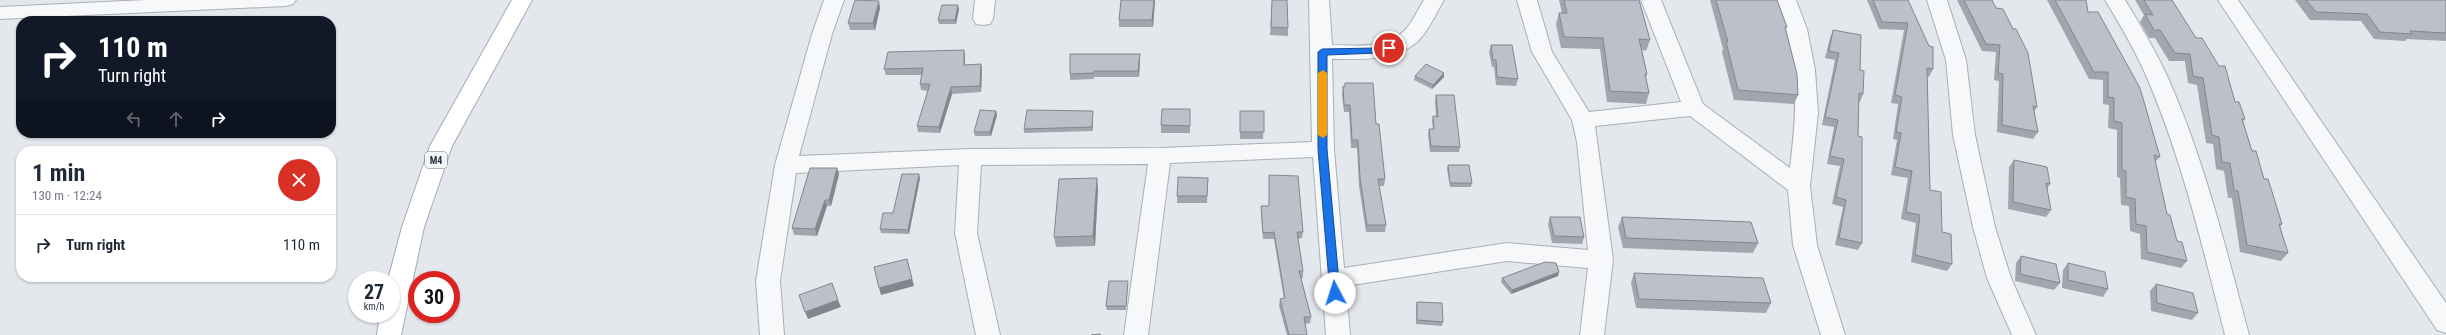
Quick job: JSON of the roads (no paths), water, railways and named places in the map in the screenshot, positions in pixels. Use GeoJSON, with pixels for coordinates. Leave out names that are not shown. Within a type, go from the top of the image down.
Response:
{"type":"FeatureCollection","features":[{"type":"Feature","properties":{"kind":"main road","name":"M4"},"geometry":{"type":"LineString","coordinates":[[389,335],[390,323],[413,227],[441,146],[522,0]]}},
{"type":"Feature","properties":{"kind":"street"},"geometry":{"type":"LineString","coordinates":[[0,13],[286,0]]}},
{"type":"Feature","properties":{"kind":"street"},"geometry":{"type":"LineString","coordinates":[[772,335],[768,281],[786,164],[822,34],[834,0]]}},
{"type":"Feature","properties":{"kind":"street"},"geometry":{"type":"LineString","coordinates":[[1319,0],[1322,52],[1323,149],[1338,335]]}},
{"type":"Feature","properties":{"kind":"street"},"geometry":{"type":"LineString","coordinates":[[1322,52],[1378,50],[1400,45],[1413,34],[1434,0]]}},
{"type":"Feature","properties":{"kind":"street"},"geometry":{"type":"LineString","coordinates":[[1527,0],[1542,52],[1582,120],[1588,142],[1601,260],[1592,335]]}},
{"type":"Feature","properties":{"kind":"street"},"geometry":{"type":"LineString","coordinates":[[1651,0],[1694,108],[1799,186]]}},
{"type":"Feature","properties":{"kind":"street"},"geometry":{"type":"LineString","coordinates":[[1786,0],[1797,29],[1805,70],[1808,113],[1799,186],[1805,245],[1833,335]]}},
{"type":"Feature","properties":{"kind":"street"},"geometry":{"type":"LineString","coordinates":[[1937,0],[1956,60],[1964,135],[1984,227],[1999,278],[2024,335]]}},
{"type":"Feature","properties":{"kind":"street"},"geometry":{"type":"LineString","coordinates":[[2115,0],[2148,55],[2168,98],[2198,187],[2237,335]]}},
{"type":"Feature","properties":{"kind":"street"},"geometry":{"type":"LineString","coordinates":[[2228,0],[2446,323]]}},
{"type":"Feature","properties":{"kind":"street"},"geometry":{"type":"LineString","coordinates":[[1582,120],[1694,108]]}},
{"type":"Feature","properties":{"kind":"street"},"geometry":{"type":"LineString","coordinates":[[786,164],[970,157],[1160,156],[1323,149]]}},
{"type":"Feature","properties":{"kind":"street"},"geometry":{"type":"LineString","coordinates":[[1136,335],[1160,156]]}},
{"type":"Feature","properties":{"kind":"street"},"geometry":{"type":"LineString","coordinates":[[970,157],[966,234],[988,335]]}},
{"type":"Feature","properties":{"kind":"street"},"geometry":{"type":"LineString","coordinates":[[1334,280],[1508,252],[1601,260]]}}]}
